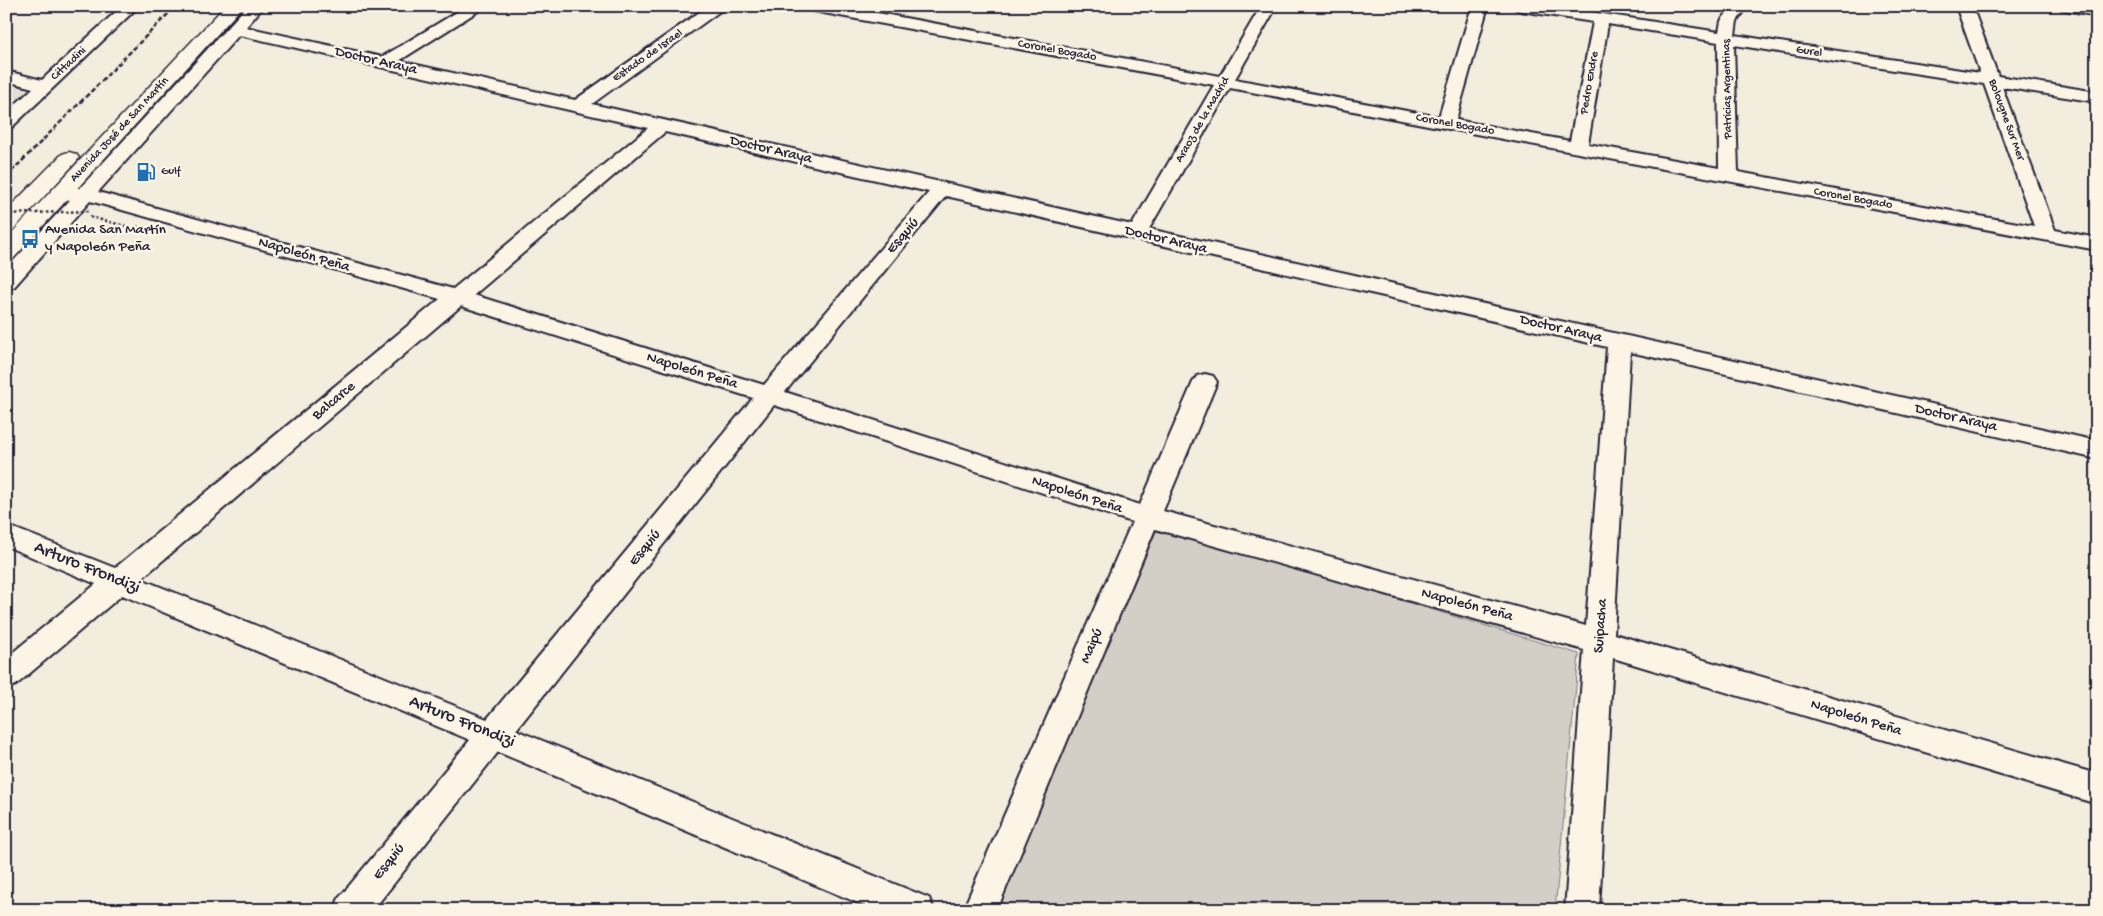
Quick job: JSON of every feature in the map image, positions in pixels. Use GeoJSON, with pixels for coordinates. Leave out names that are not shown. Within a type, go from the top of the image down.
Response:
{"type":"FeatureCollection","features":[{"type":"Feature","properties":{"kind":"main road","name":"Avenida José de San Martín"},"geometry":{"type":"LineString","coordinates":[[6,224],[216,6]]}},
{"type":"Feature","properties":{"kind":"main road","name":"Avenida José de San Martín"},"geometry":{"type":"LineString","coordinates":[[6,253],[79,200],[235,6]]}},
{"type":"Feature","properties":{"kind":"street","name":"Cittadini"},"geometry":{"type":"LineString","coordinates":[[6,123],[131,6]]}},
{"type":"Feature","properties":{"kind":"street"},"geometry":{"type":"LineString","coordinates":[[6,282],[256,6]]}},
{"type":"Feature","properties":{"kind":"street"},"geometry":{"type":"LineString","coordinates":[[384,63],[478,6]]}},
{"type":"Feature","properties":{"kind":"street","name":"Estado de Israel"},"geometry":{"type":"LineString","coordinates":[[578,107],[719,6]]}},
{"type":"Feature","properties":{"kind":"street","name":"Coronel Bogado"},"geometry":{"type":"LineString","coordinates":[[814,6],[2097,244]]}},
{"type":"Feature","properties":{"kind":"street"},"geometry":{"type":"LineString","coordinates":[[894,21],[910,6]]}},
{"type":"Feature","properties":{"kind":"street","name":"Araoz de la Madrid"},"geometry":{"type":"LineString","coordinates":[[1137,233],[1269,6]]}},
{"type":"Feature","properties":{"kind":"street"},"geometry":{"type":"LineString","coordinates":[[1446,123],[1480,6]]}},
{"type":"Feature","properties":{"kind":"street","name":"Gurel"},"geometry":{"type":"LineString","coordinates":[[1521,6],[2097,97]]}},
{"type":"Feature","properties":{"kind":"street","name":"Patricias Argentinas"},"geometry":{"type":"LineString","coordinates":[[1729,176],[1726,39],[1729,21],[1740,6]]}},
{"type":"Feature","properties":{"kind":"street","name":"Bolougne Sur Mer"},"geometry":{"type":"LineString","coordinates":[[1964,6],[2048,235]]}},
{"type":"Feature","properties":{"kind":"street"},"geometry":{"type":"LineString","coordinates":[[2066,6],[2097,10]]}},
{"type":"Feature","properties":{"kind":"street","name":"Pedro Endre"},"geometry":{"type":"LineString","coordinates":[[1578,148],[1601,19]]}},
{"type":"Feature","properties":{"kind":"street","name":"Doctor Araya"},"geometry":{"type":"LineString","coordinates":[[235,29],[2097,450]]}},
{"type":"Feature","properties":{"kind":"street"},"geometry":{"type":"LineString","coordinates":[[6,76],[45,86]]}},
{"type":"Feature","properties":{"kind":"street","name":"Balcarce"},"geometry":{"type":"LineString","coordinates":[[6,676],[661,126]]}},
{"type":"Feature","properties":{"kind":"street","name":"Esquiú"},"geometry":{"type":"LineString","coordinates":[[351,910],[769,395],[942,189]]}},
{"type":"Feature","properties":{"kind":"street","name":"Napoleón Peña"},"geometry":{"type":"LineString","coordinates":[[79,200],[457,297],[1147,517],[1600,642],[2097,789]]}},
{"type":"Feature","properties":{"kind":"street","name":"Suipacha"},"geometry":{"type":"LineString","coordinates":[[1582,910],[1620,342]]}},
{"type":"Feature","properties":{"kind":"street","name":"Maipú"},"geometry":{"type":"LineString","coordinates":[[980,910],[1205,382]]}},
{"type":"Feature","properties":{"kind":"street","name":"Arturo Frondizi"},"geometry":{"type":"LineString","coordinates":[[6,535],[917,910]]}},
{"type":"Feature","properties":{"kind":"path"},"geometry":{"type":"LineString","coordinates":[[6,214],[79,200]]}},
{"type":"Feature","properties":{"kind":"shaded area"},"geometry":{"type":"Polygon","coordinates":[[[6,84],[27,90],[6,109],[6,84]]]}},
{"type":"Feature","properties":{"kind":"shaded area"},"geometry":{"type":"Polygon","coordinates":[[[1158,527],[1579,654],[1555,910],[1013,910],[998,904],[1158,527]]]}},
{"type":"Feature","properties":{"kind":"railway"},"geometry":{"type":"LineString","coordinates":[[6,177],[176,6]]}},
{"type":"Feature","properties":{"kind":"place","name":"Gulf"},"geometry":{"type":"Point","coordinates":[146,172]}},
{"type":"Feature","properties":{"kind":"place","name":"Avenida San Martín y Napoleón Peña"},"geometry":{"type":"Point","coordinates":[30,239]}}]}
